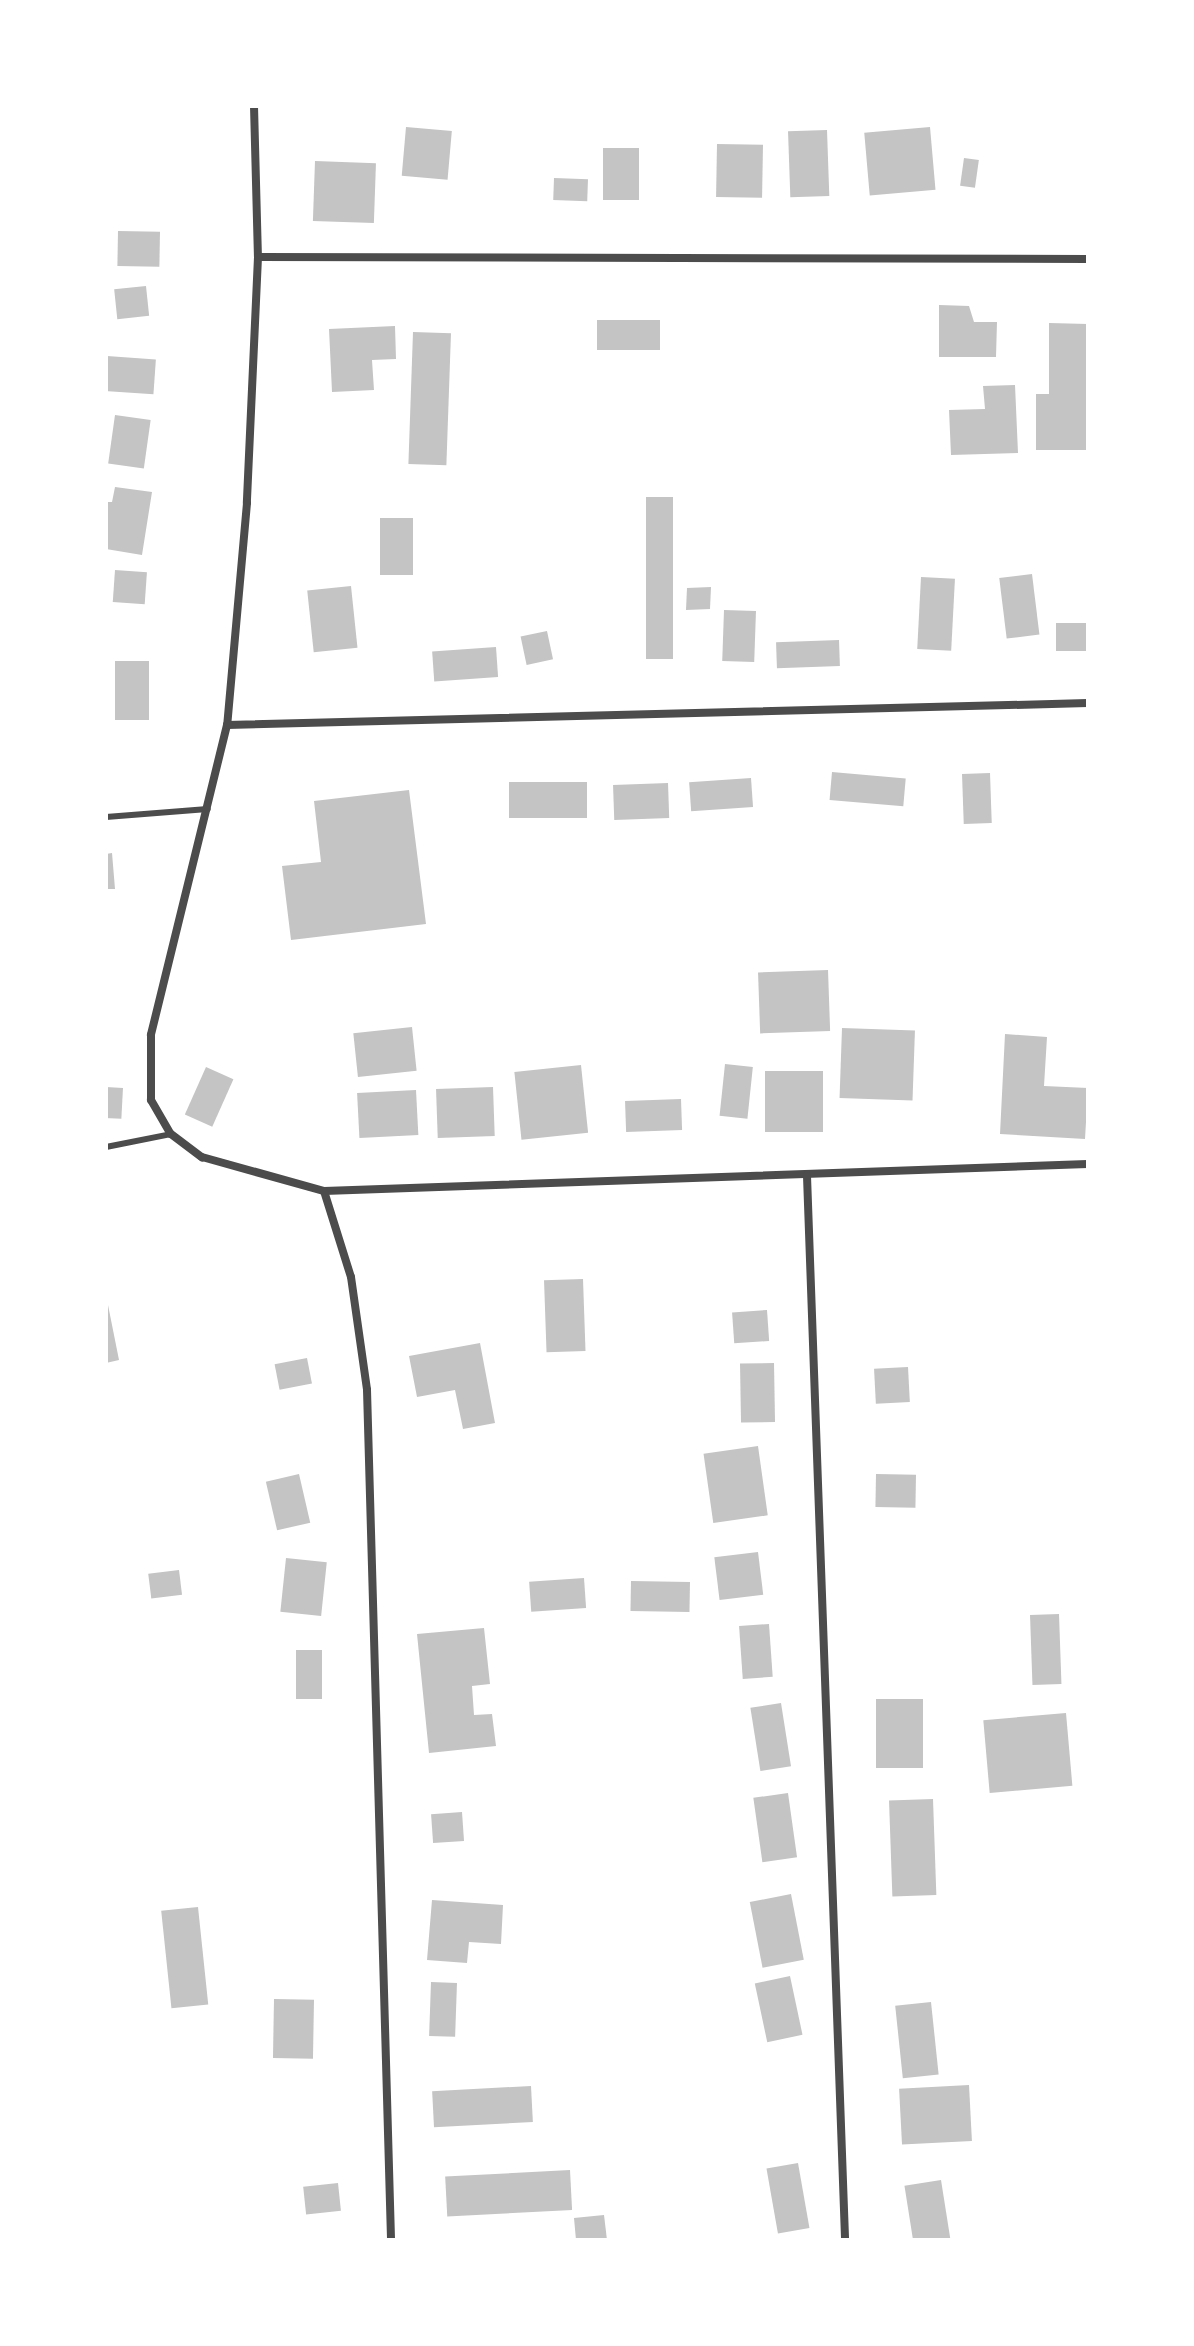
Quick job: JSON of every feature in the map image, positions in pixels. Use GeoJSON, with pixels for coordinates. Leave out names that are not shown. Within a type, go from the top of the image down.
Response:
{"type":"FeatureCollection","features":[{"type":"Feature","properties":{"kind":"street"},"geometry":{"type":"LineString","coordinates":[[254,106],[258,257],[247,503],[227,725],[151,1035],[151,1100],[171,1134],[202,1157],[324,1191],[1088,1164]]}},
{"type":"Feature","properties":{"kind":"street"},"geometry":{"type":"LineString","coordinates":[[258,257],[1088,259]]}},
{"type":"Feature","properties":{"kind":"street"},"geometry":{"type":"LineString","coordinates":[[227,725],[1088,703]]}},
{"type":"Feature","properties":{"kind":"street"},"geometry":{"type":"LineString","coordinates":[[807,1176],[845,2240]]}},
{"type":"Feature","properties":{"kind":"street"},"geometry":{"type":"LineString","coordinates":[[324,1191],[351,1277],[367,1390],[391,2240]]}},
{"type":"Feature","properties":{"kind":"lane"},"geometry":{"type":"LineString","coordinates":[[106,817],[208,809]]}},
{"type":"Feature","properties":{"kind":"lane"},"geometry":{"type":"LineString","coordinates":[[106,1147],[171,1134]]}},
{"type":"Feature","properties":{"kind":"building"},"geometry":{"type":"Polygon","coordinates":[[[406,127],[452,131],[448,180],[402,176],[406,127]]]}},
{"type":"Feature","properties":{"kind":"building"},"geometry":{"type":"Polygon","coordinates":[[[930,127],[935,190],[870,196],[864,133],[930,127]]]}},
{"type":"Feature","properties":{"kind":"building"},"geometry":{"type":"Polygon","coordinates":[[[827,130],[829,196],[790,197],[788,131],[827,130]]]}},
{"type":"Feature","properties":{"kind":"building"},"geometry":{"type":"Polygon","coordinates":[[[717,144],[763,145],[762,198],[716,197],[717,144]]]}},
{"type":"Feature","properties":{"kind":"building"},"geometry":{"type":"Polygon","coordinates":[[[603,148],[639,148],[639,200],[603,200],[603,148]]]}},
{"type":"Feature","properties":{"kind":"building"},"geometry":{"type":"Polygon","coordinates":[[[964,158],[979,160],[975,188],[960,186],[964,158]]]}},
{"type":"Feature","properties":{"kind":"building"},"geometry":{"type":"Polygon","coordinates":[[[315,161],[376,163],[374,223],[313,221],[315,161]]]}},
{"type":"Feature","properties":{"kind":"building"},"geometry":{"type":"Polygon","coordinates":[[[554,178],[588,179],[587,201],[553,200],[554,178]]]}},
{"type":"Feature","properties":{"kind":"building"},"geometry":{"type":"Polygon","coordinates":[[[118,231],[160,232],[159,267],[117,266],[118,231]]]}},
{"type":"Feature","properties":{"kind":"building"},"geometry":{"type":"Polygon","coordinates":[[[146,286],[149,316],[117,319],[114,289],[146,286]]]}},
{"type":"Feature","properties":{"kind":"building"},"geometry":{"type":"Polygon","coordinates":[[[939,305],[969,306],[974,322],[997,322],[996,357],[939,357],[939,305]]]}},
{"type":"Feature","properties":{"kind":"building"},"geometry":{"type":"Polygon","coordinates":[[[597,320],[660,320],[660,350],[597,350],[597,320]]]}},
{"type":"Feature","properties":{"kind":"building"},"geometry":{"type":"Polygon","coordinates":[[[1049,323],[1088,324],[1088,450],[1036,450],[1036,394],[1049,394],[1049,323]]]}},
{"type":"Feature","properties":{"kind":"building"},"geometry":{"type":"Polygon","coordinates":[[[395,326],[396,359],[372,360],[374,390],[332,392],[329,329],[395,326]]]}},
{"type":"Feature","properties":{"kind":"building"},"geometry":{"type":"Polygon","coordinates":[[[413,332],[451,333],[446,465],[408,464],[413,332]]]}},
{"type":"Feature","properties":{"kind":"building"},"geometry":{"type":"Polygon","coordinates":[[[107,356],[156,359],[153,394],[106,391],[107,356]]]}},
{"type":"Feature","properties":{"kind":"building"},"geometry":{"type":"Polygon","coordinates":[[[1015,385],[1018,453],[951,455],[949,410],[985,409],[983,386],[1015,385]]]}},
{"type":"Feature","properties":{"kind":"building"},"geometry":{"type":"Polygon","coordinates":[[[115,415],[151,420],[144,469],[108,464],[115,415]]]}},
{"type":"Feature","properties":{"kind":"building"},"geometry":{"type":"Polygon","coordinates":[[[115,487],[152,492],[142,555],[106,549],[106,502],[112,502],[115,487]]]}},
{"type":"Feature","properties":{"kind":"building"},"geometry":{"type":"Polygon","coordinates":[[[646,497],[673,497],[673,659],[646,659],[646,497]]]}},
{"type":"Feature","properties":{"kind":"building"},"geometry":{"type":"Polygon","coordinates":[[[380,518],[413,518],[413,575],[380,575],[380,518]]]}},
{"type":"Feature","properties":{"kind":"building"},"geometry":{"type":"Polygon","coordinates":[[[115,570],[147,572],[145,604],[113,602],[115,570]]]}},
{"type":"Feature","properties":{"kind":"building"},"geometry":{"type":"Polygon","coordinates":[[[1032,574],[1039,635],[1007,639],[999,578],[1032,574]]]}},
{"type":"Feature","properties":{"kind":"building"},"geometry":{"type":"Polygon","coordinates":[[[921,577],[955,579],[951,651],[917,649],[921,577]]]}},
{"type":"Feature","properties":{"kind":"building"},"geometry":{"type":"Polygon","coordinates":[[[351,586],[357,648],[314,652],[307,591],[351,586]]]}},
{"type":"Feature","properties":{"kind":"building"},"geometry":{"type":"Polygon","coordinates":[[[711,587],[710,609],[686,610],[687,588],[711,587]]]}},
{"type":"Feature","properties":{"kind":"building"},"geometry":{"type":"Polygon","coordinates":[[[724,610],[756,611],[754,662],[722,661],[724,610]]]}},
{"type":"Feature","properties":{"kind":"building"},"geometry":{"type":"Polygon","coordinates":[[[1056,623],[1088,623],[1088,651],[1056,651],[1056,623]]]}},
{"type":"Feature","properties":{"kind":"building"},"geometry":{"type":"Polygon","coordinates":[[[547,631],[553,659],[527,665],[521,637],[547,631]]]}},
{"type":"Feature","properties":{"kind":"building"},"geometry":{"type":"Polygon","coordinates":[[[839,640],[840,666],[777,668],[776,642],[839,640]]]}},
{"type":"Feature","properties":{"kind":"building"},"geometry":{"type":"Polygon","coordinates":[[[496,647],[498,677],[434,681],[432,651],[496,647]]]}},
{"type":"Feature","properties":{"kind":"building"},"geometry":{"type":"Polygon","coordinates":[[[115,661],[149,661],[149,720],[115,720],[115,661]]]}},
{"type":"Feature","properties":{"kind":"building"},"geometry":{"type":"Polygon","coordinates":[[[832,772],[906,778],[903,806],[830,800],[832,772]]]}},
{"type":"Feature","properties":{"kind":"building"},"geometry":{"type":"Polygon","coordinates":[[[990,773],[992,823],[964,824],[962,774],[990,773]]]}},
{"type":"Feature","properties":{"kind":"building"},"geometry":{"type":"Polygon","coordinates":[[[751,778],[753,807],[691,811],[689,782],[751,778]]]}},
{"type":"Feature","properties":{"kind":"building"},"geometry":{"type":"Polygon","coordinates":[[[509,782],[587,782],[587,818],[509,818],[509,782]]]}},
{"type":"Feature","properties":{"kind":"building"},"geometry":{"type":"Polygon","coordinates":[[[668,783],[669,818],[614,820],[613,785],[668,783]]]}},
{"type":"Feature","properties":{"kind":"building"},"geometry":{"type":"Polygon","coordinates":[[[409,790],[426,924],[291,940],[282,866],[321,862],[314,801],[409,790]]]}},
{"type":"Feature","properties":{"kind":"building"},"geometry":{"type":"Polygon","coordinates":[[[112,853],[115,889],[106,889],[106,854],[112,853]]]}},
{"type":"Feature","properties":{"kind":"building"},"geometry":{"type":"Polygon","coordinates":[[[828,970],[830,1031],[760,1033],[758,972],[828,970]]]}},
{"type":"Feature","properties":{"kind":"building"},"geometry":{"type":"Polygon","coordinates":[[[412,1027],[417,1071],[358,1077],[353,1033],[412,1027]]]}},
{"type":"Feature","properties":{"kind":"building"},"geometry":{"type":"Polygon","coordinates":[[[842,1028],[915,1031],[913,1101],[840,1098],[842,1028]]]}},
{"type":"Feature","properties":{"kind":"building"},"geometry":{"type":"Polygon","coordinates":[[[1005,1034],[1047,1037],[1044,1086],[1088,1088],[1085,1139],[1000,1134],[1005,1034]]]}},
{"type":"Feature","properties":{"kind":"building"},"geometry":{"type":"Polygon","coordinates":[[[725,1064],[753,1067],[747,1119],[720,1116],[725,1064]]]}},
{"type":"Feature","properties":{"kind":"building"},"geometry":{"type":"Polygon","coordinates":[[[581,1065],[588,1133],[521,1140],[514,1072],[581,1065]]]}},
{"type":"Feature","properties":{"kind":"building"},"geometry":{"type":"Polygon","coordinates":[[[206,1067],[233,1079],[212,1127],[185,1115],[206,1067]]]}},
{"type":"Feature","properties":{"kind":"building"},"geometry":{"type":"Polygon","coordinates":[[[765,1071],[823,1071],[823,1132],[765,1132],[765,1071]]]}},
{"type":"Feature","properties":{"kind":"building"},"geometry":{"type":"Polygon","coordinates":[[[106,1087],[123,1088],[121,1119],[106,1118],[106,1087]]]}},
{"type":"Feature","properties":{"kind":"building"},"geometry":{"type":"Polygon","coordinates":[[[493,1087],[495,1136],[438,1138],[436,1089],[493,1087]]]}},
{"type":"Feature","properties":{"kind":"building"},"geometry":{"type":"Polygon","coordinates":[[[416,1090],[418,1135],[359,1138],[357,1093],[416,1090]]]}},
{"type":"Feature","properties":{"kind":"building"},"geometry":{"type":"Polygon","coordinates":[[[681,1099],[682,1130],[626,1132],[625,1101],[681,1099]]]}},
{"type":"Feature","properties":{"kind":"building"},"geometry":{"type":"Polygon","coordinates":[[[583,1279],[586,1351],[547,1352],[544,1280],[583,1279]]]}},
{"type":"Feature","properties":{"kind":"building"},"geometry":{"type":"Polygon","coordinates":[[[106,1295],[119,1360],[106,1363],[106,1295]]]}},
{"type":"Feature","properties":{"kind":"building"},"geometry":{"type":"Polygon","coordinates":[[[767,1310],[769,1341],[734,1343],[732,1312],[767,1310]]]}},
{"type":"Feature","properties":{"kind":"building"},"geometry":{"type":"Polygon","coordinates":[[[480,1343],[495,1423],[463,1429],[455,1390],[417,1397],[409,1356],[480,1343]]]}},
{"type":"Feature","properties":{"kind":"building"},"geometry":{"type":"Polygon","coordinates":[[[307,1358],[312,1384],[280,1390],[275,1364],[307,1358]]]}},
{"type":"Feature","properties":{"kind":"building"},"geometry":{"type":"Polygon","coordinates":[[[774,1363],[775,1422],[741,1423],[740,1364],[774,1363]]]}},
{"type":"Feature","properties":{"kind":"building"},"geometry":{"type":"Polygon","coordinates":[[[908,1367],[910,1402],[876,1404],[874,1369],[908,1367]]]}},
{"type":"Feature","properties":{"kind":"building"},"geometry":{"type":"Polygon","coordinates":[[[758,1446],[768,1515],[713,1523],[704,1454],[758,1446]]]}},
{"type":"Feature","properties":{"kind":"building"},"geometry":{"type":"Polygon","coordinates":[[[299,1474],[310,1523],[277,1530],[266,1482],[299,1474]]]}},
{"type":"Feature","properties":{"kind":"building"},"geometry":{"type":"Polygon","coordinates":[[[876,1474],[916,1475],[915,1508],[875,1507],[876,1474]]]}},
{"type":"Feature","properties":{"kind":"building"},"geometry":{"type":"Polygon","coordinates":[[[758,1552],[763,1595],[720,1600],[714,1557],[758,1552]]]}},
{"type":"Feature","properties":{"kind":"building"},"geometry":{"type":"Polygon","coordinates":[[[286,1558],[327,1562],[321,1616],[280,1612],[286,1558]]]}},
{"type":"Feature","properties":{"kind":"building"},"geometry":{"type":"Polygon","coordinates":[[[179,1570],[182,1595],[151,1599],[148,1574],[179,1570]]]}},
{"type":"Feature","properties":{"kind":"building"},"geometry":{"type":"Polygon","coordinates":[[[584,1578],[586,1608],[531,1612],[529,1582],[584,1578]]]}},
{"type":"Feature","properties":{"kind":"building"},"geometry":{"type":"Polygon","coordinates":[[[631,1581],[690,1582],[689,1612],[630,1611],[631,1581]]]}},
{"type":"Feature","properties":{"kind":"building"},"geometry":{"type":"Polygon","coordinates":[[[1059,1614],[1061,1684],[1032,1685],[1030,1615],[1059,1614]]]}},
{"type":"Feature","properties":{"kind":"building"},"geometry":{"type":"Polygon","coordinates":[[[769,1624],[773,1677],[743,1679],[739,1626],[769,1624]]]}},
{"type":"Feature","properties":{"kind":"building"},"geometry":{"type":"Polygon","coordinates":[[[484,1628],[490,1684],[472,1686],[474,1715],[492,1714],[496,1746],[429,1753],[417,1634],[484,1628]]]}},
{"type":"Feature","properties":{"kind":"building"},"geometry":{"type":"Polygon","coordinates":[[[296,1650],[322,1650],[322,1699],[296,1699],[296,1650]]]}},
{"type":"Feature","properties":{"kind":"building"},"geometry":{"type":"Polygon","coordinates":[[[876,1699],[923,1699],[923,1768],[876,1768],[876,1699]]]}},
{"type":"Feature","properties":{"kind":"building"},"geometry":{"type":"Polygon","coordinates":[[[781,1703],[791,1766],[760,1771],[750,1708],[781,1703]]]}},
{"type":"Feature","properties":{"kind":"building"},"geometry":{"type":"Polygon","coordinates":[[[1066,1713],[1072,1786],[990,1793],[983,1720],[1066,1713]]]}},
{"type":"Feature","properties":{"kind":"building"},"geometry":{"type":"Polygon","coordinates":[[[788,1793],[797,1857],[762,1862],[753,1798],[788,1793]]]}},
{"type":"Feature","properties":{"kind":"building"},"geometry":{"type":"Polygon","coordinates":[[[933,1799],[936,1895],[892,1896],[889,1801],[933,1799]]]}},
{"type":"Feature","properties":{"kind":"building"},"geometry":{"type":"Polygon","coordinates":[[[462,1812],[464,1841],[433,1843],[431,1814],[462,1812]]]}},
{"type":"Feature","properties":{"kind":"building"},"geometry":{"type":"Polygon","coordinates":[[[791,1894],[804,1960],[763,1968],[750,1902],[791,1894]]]}},
{"type":"Feature","properties":{"kind":"building"},"geometry":{"type":"Polygon","coordinates":[[[432,1900],[503,1905],[501,1944],[469,1942],[467,1963],[427,1960],[432,1900]]]}},
{"type":"Feature","properties":{"kind":"building"},"geometry":{"type":"Polygon","coordinates":[[[198,1907],[208,2004],[171,2008],[161,1911],[198,1907]]]}},
{"type":"Feature","properties":{"kind":"building"},"geometry":{"type":"Polygon","coordinates":[[[790,1976],[802,2035],[767,2042],[755,1983],[790,1976]]]}},
{"type":"Feature","properties":{"kind":"building"},"geometry":{"type":"Polygon","coordinates":[[[431,1982],[457,1983],[455,2037],[429,2036],[431,1982]]]}},
{"type":"Feature","properties":{"kind":"building"},"geometry":{"type":"Polygon","coordinates":[[[274,1999],[314,2000],[313,2059],[273,2058],[274,1999]]]}},
{"type":"Feature","properties":{"kind":"building"},"geometry":{"type":"Polygon","coordinates":[[[931,2002],[939,2075],[903,2078],[895,2006],[931,2002]]]}},
{"type":"Feature","properties":{"kind":"building"},"geometry":{"type":"Polygon","coordinates":[[[969,2085],[972,2141],[902,2145],[899,2089],[969,2085]]]}},
{"type":"Feature","properties":{"kind":"building"},"geometry":{"type":"Polygon","coordinates":[[[531,2086],[533,2122],[434,2127],[432,2091],[531,2086]]]}},
{"type":"Feature","properties":{"kind":"building"},"geometry":{"type":"Polygon","coordinates":[[[798,2163],[809,2228],[778,2234],[766,2169],[798,2163]]]}},
{"type":"Feature","properties":{"kind":"building"},"geometry":{"type":"Polygon","coordinates":[[[570,2170],[572,2210],[447,2216],[445,2177],[570,2170]]]}},
{"type":"Feature","properties":{"kind":"building"},"geometry":{"type":"Polygon","coordinates":[[[941,2180],[951,2240],[913,2240],[904,2186],[941,2180]]]}},
{"type":"Feature","properties":{"kind":"building"},"geometry":{"type":"Polygon","coordinates":[[[338,2183],[341,2211],[306,2215],[303,2187],[338,2183]]]}},
{"type":"Feature","properties":{"kind":"building"},"geometry":{"type":"Polygon","coordinates":[[[604,2215],[607,2240],[576,2240],[574,2218],[604,2215]]]}}]}
